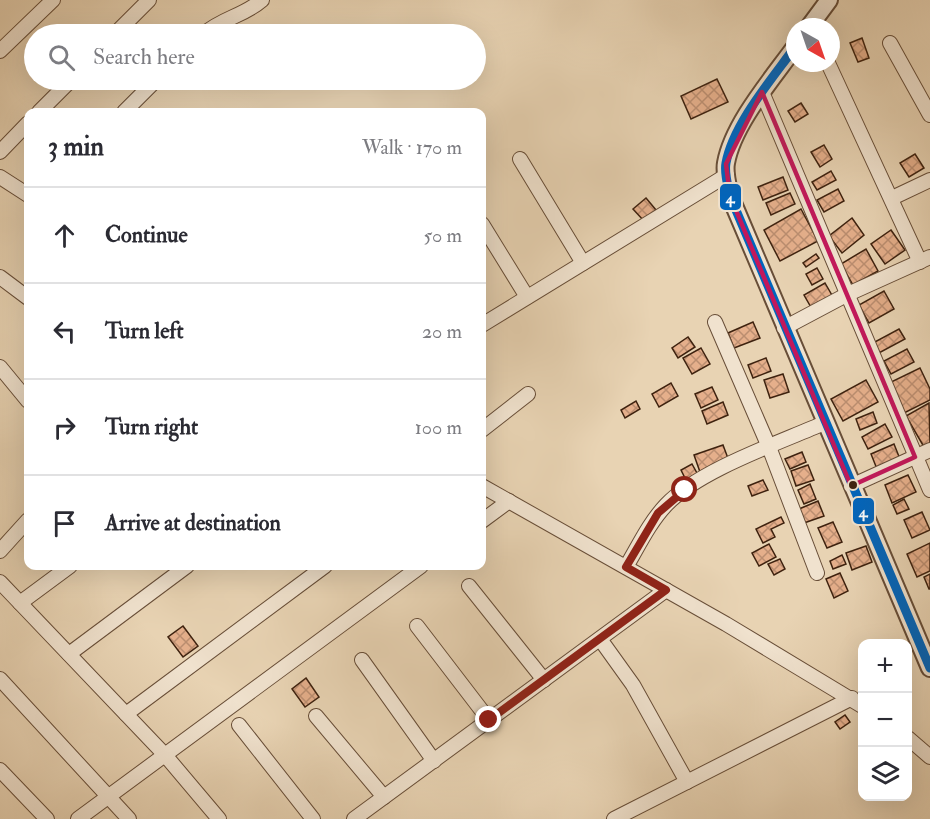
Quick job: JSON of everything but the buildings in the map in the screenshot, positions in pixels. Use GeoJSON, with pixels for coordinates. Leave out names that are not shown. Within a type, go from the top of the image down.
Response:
{"type":"FeatureCollection","features":[{"type":"Feature","properties":{"kind":"street"},"geometry":{"type":"LineString","coordinates":[[28,24],[53,0]]}},
{"type":"Feature","properties":{"kind":"street"},"geometry":{"type":"LineString","coordinates":[[125,24],[148,0]]}},
{"type":"Feature","properties":{"kind":"street"},"geometry":{"type":"LineString","coordinates":[[216,24],[251,10],[262,0]]}},
{"type":"Feature","properties":{"kind":"street"},"geometry":{"type":"LineString","coordinates":[[816,18],[829,0]]}},
{"type":"Feature","properties":{"kind":"street"},"geometry":{"type":"LineString","coordinates":[[0,51],[24,28]]}},
{"type":"Feature","properties":{"kind":"street"},"geometry":{"type":"LineString","coordinates":[[890,43],[930,115]]}},
{"type":"Feature","properties":{"kind":"street"},"geometry":{"type":"LineString","coordinates":[[786,59],[762,92],[739,131],[726,165],[730,196],[824,423],[930,668]]}},
{"type":"Feature","properties":{"kind":"street"},"geometry":{"type":"LineString","coordinates":[[784,328],[848,294],[925,259],[892,198],[832,72]]}},
{"type":"Feature","properties":{"kind":"street"},"geometry":{"type":"LineString","coordinates":[[43,108],[61,90]]}},
{"type":"Feature","properties":{"kind":"street"},"geometry":{"type":"LineString","coordinates":[[128,108],[146,90]]}},
{"type":"Feature","properties":{"kind":"street"},"geometry":{"type":"LineString","coordinates":[[762,92],[930,490]]}},
{"type":"Feature","properties":{"kind":"street"},"geometry":{"type":"LineString","coordinates":[[0,152],[24,127]]}},
{"type":"Feature","properties":{"kind":"street"},"geometry":{"type":"LineString","coordinates":[[520,159],[583,263]]}},
{"type":"Feature","properties":{"kind":"street"},"geometry":{"type":"LineString","coordinates":[[486,323],[727,175]]}},
{"type":"Feature","properties":{"kind":"street"},"geometry":{"type":"LineString","coordinates":[[0,177],[24,192]]}},
{"type":"Feature","properties":{"kind":"street"},"geometry":{"type":"LineString","coordinates":[[892,198],[930,180]]}},
{"type":"Feature","properties":{"kind":"street"},"geometry":{"type":"LineString","coordinates":[[486,230],[527,297]]}},
{"type":"Feature","properties":{"kind":"street"},"geometry":{"type":"LineString","coordinates":[[0,276],[24,295]]}},
{"type":"Feature","properties":{"kind":"street"},"geometry":{"type":"LineString","coordinates":[[715,322],[769,447],[817,573]]}},
{"type":"Feature","properties":{"kind":"street"},"geometry":{"type":"LineString","coordinates":[[0,367],[24,396]]}},
{"type":"Feature","properties":{"kind":"street"},"geometry":{"type":"LineString","coordinates":[[486,427],[528,394]]}},
{"type":"Feature","properties":{"kind":"street"},"geometry":{"type":"LineString","coordinates":[[626,567],[658,513],[668,503],[711,474],[824,423]]}},
{"type":"Feature","properties":{"kind":"street"},"geometry":{"type":"LineString","coordinates":[[851,486],[930,450]]}},
{"type":"Feature","properties":{"kind":"street"},"geometry":{"type":"LineString","coordinates":[[486,488],[857,702]]}},
{"type":"Feature","properties":{"kind":"street"},"geometry":{"type":"LineString","coordinates":[[486,518],[509,501]]}},
{"type":"Feature","properties":{"kind":"street"},"geometry":{"type":"LineString","coordinates":[[0,551],[24,524]]}},
{"type":"Feature","properties":{"kind":"street"},"geometry":{"type":"LineString","coordinates":[[20,603],[65,570]]}},
{"type":"Feature","properties":{"kind":"street"},"geometry":{"type":"LineString","coordinates":[[69,654],[182,570]]}},
{"type":"Feature","properties":{"kind":"street"},"geometry":{"type":"LineString","coordinates":[[126,714],[320,570]]}},
{"type":"Feature","properties":{"kind":"street"},"geometry":{"type":"LineString","coordinates":[[78,819],[416,570]]}},
{"type":"Feature","properties":{"kind":"street"},"geometry":{"type":"LineString","coordinates":[[0,582],[165,755],[219,819]]}},
{"type":"Feature","properties":{"kind":"street"},"geometry":{"type":"LineString","coordinates":[[469,586],[544,680]]}},
{"type":"Feature","properties":{"kind":"street"},"geometry":{"type":"LineString","coordinates":[[354,819],[666,590]]}},
{"type":"Feature","properties":{"kind":"street"},"geometry":{"type":"LineString","coordinates":[[417,626],[489,720]]}},
{"type":"Feature","properties":{"kind":"street"},"geometry":{"type":"LineString","coordinates":[[600,639],[633,685],[687,782]]}},
{"type":"Feature","properties":{"kind":"street"},"geometry":{"type":"LineString","coordinates":[[362,660],[434,761]]}},
{"type":"Feature","properties":{"kind":"street"},"geometry":{"type":"LineString","coordinates":[[0,678],[129,819]]}},
{"type":"Feature","properties":{"kind":"street"},"geometry":{"type":"LineString","coordinates":[[614,819],[857,702]]}},
{"type":"Feature","properties":{"kind":"street"},"geometry":{"type":"LineString","coordinates":[[316,716],[384,797]]}},
{"type":"Feature","properties":{"kind":"street"},"geometry":{"type":"LineString","coordinates":[[238,725],[313,819]]}},
{"type":"Feature","properties":{"kind":"street"},"geometry":{"type":"LineString","coordinates":[[912,741],[930,757]]}},
{"type":"Feature","properties":{"kind":"street"},"geometry":{"type":"LineString","coordinates":[[0,770],[47,819]]}},
{"type":"Feature","properties":{"kind":"highlighted area"},"geometry":{"type":"Polygon","coordinates":[[[762,92],[915,457],[851,486],[730,196],[726,164],[762,92]]]}},
{"type":"Feature","properties":{"kind":"transit line","name":"4"},"geometry":{"type":"LineString","coordinates":[[786,59],[754,102],[736,133],[726,163],[727,184],[730,196],[930,668]]}},
{"type":"Feature","properties":{"kind":"route"},"geometry":{"type":"LineString","coordinates":[[489,720],[666,590],[626,567],[658,513],[685,490]]}}]}
